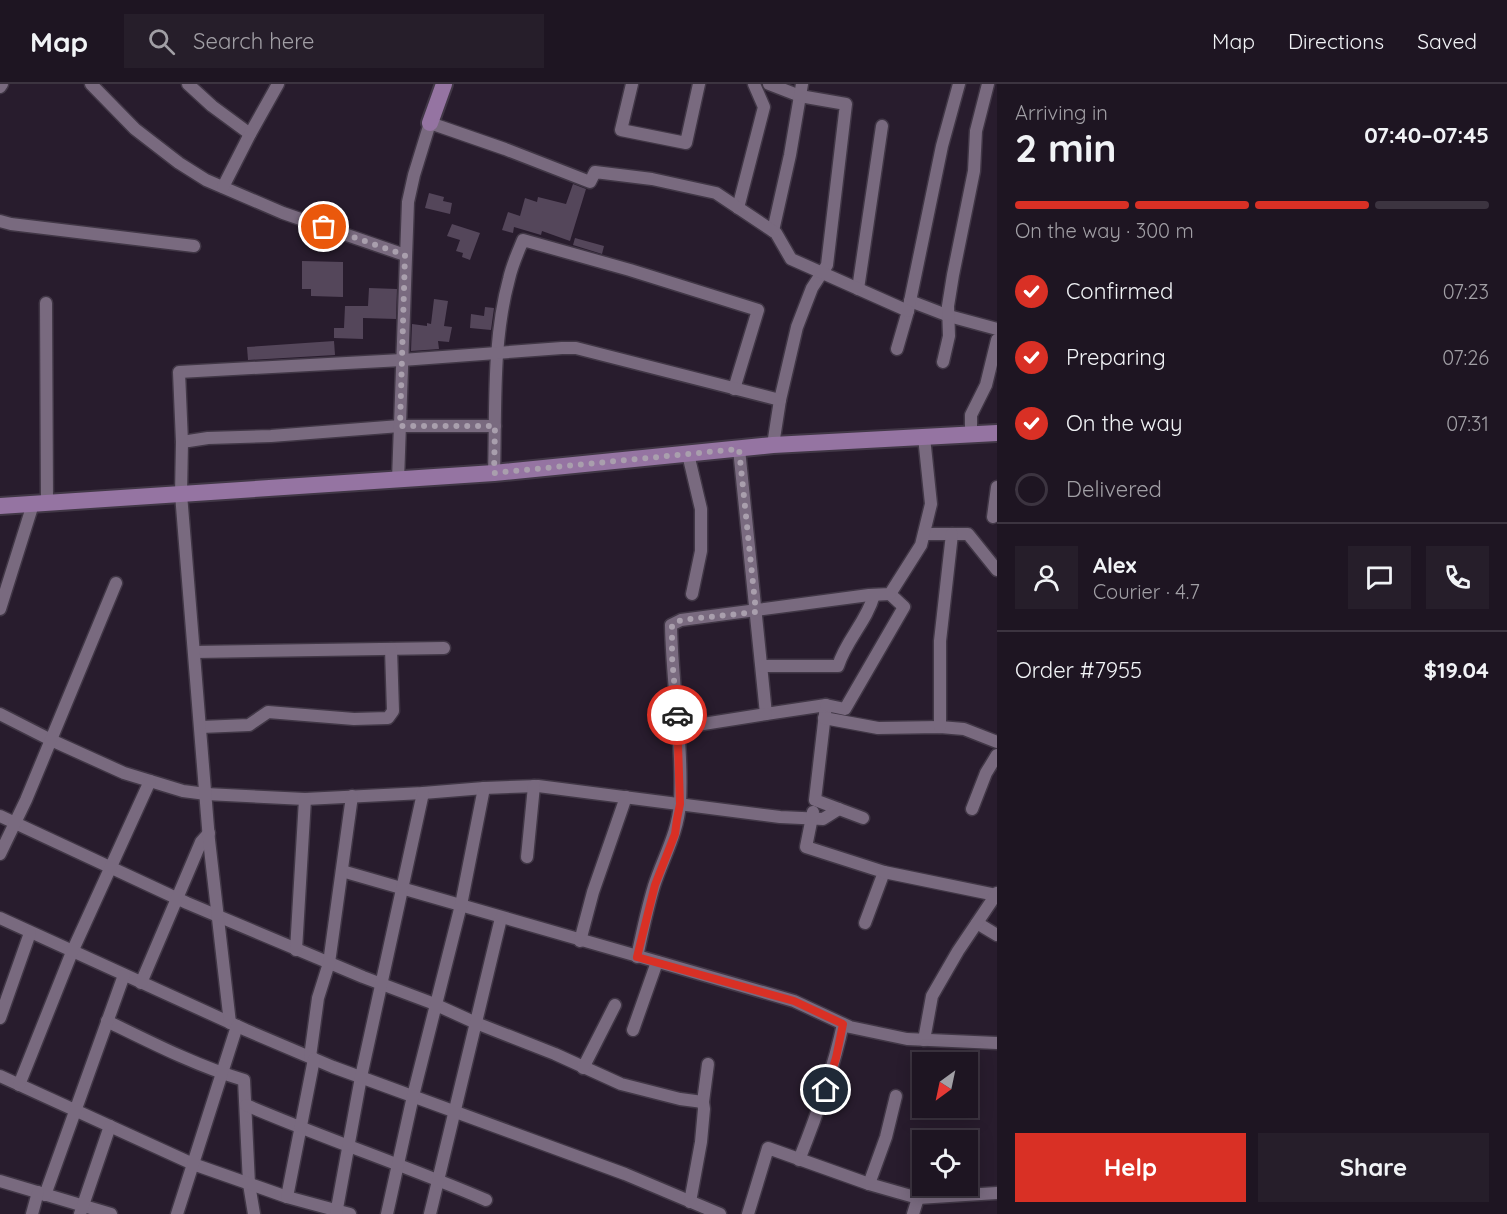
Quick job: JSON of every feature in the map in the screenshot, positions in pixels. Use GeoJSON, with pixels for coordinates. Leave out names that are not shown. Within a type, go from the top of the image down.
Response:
{"type":"FeatureCollection","features":[{"type":"Feature","properties":{"kind":"street"},"geometry":{"type":"LineString","coordinates":[[91,84],[135,129],[206,180],[283,213],[405,255]]}},
{"type":"Feature","properties":{"kind":"street"},"geometry":{"type":"LineString","coordinates":[[188,84],[212,106],[250,134]]}},
{"type":"Feature","properties":{"kind":"street"},"geometry":{"type":"LineString","coordinates":[[223,187],[278,84]]}},
{"type":"Feature","properties":{"kind":"street"},"geometry":{"type":"LineString","coordinates":[[398,480],[408,202],[414,174],[444,84]]}},
{"type":"Feature","properties":{"kind":"street"},"geometry":{"type":"LineString","coordinates":[[632,84],[621,130],[686,142],[699,84]]}},
{"type":"Feature","properties":{"kind":"street"},"geometry":{"type":"LineString","coordinates":[[754,84],[764,107]]}},
{"type":"Feature","properties":{"kind":"street"},"geometry":{"type":"LineString","coordinates":[[738,208],[764,107],[767,84],[801,90],[846,104],[827,265],[813,288],[797,327],[780,400],[773,445]]}},
{"type":"Feature","properties":{"kind":"street"},"geometry":{"type":"LineString","coordinates":[[897,349],[909,306],[942,146],[959,84]]}},
{"type":"Feature","properties":{"kind":"street"},"geometry":{"type":"LineString","coordinates":[[943,362],[949,336],[953,274],[974,171],[976,131],[988,84]]}},
{"type":"Feature","properties":{"kind":"street"},"geometry":{"type":"LineString","coordinates":[[772,231],[790,155],[801,90]]}},
{"type":"Feature","properties":{"kind":"street"},"geometry":{"type":"LineString","coordinates":[[430,123],[590,182],[596,172],[652,179],[716,193],[776,233],[791,259],[858,289],[909,306],[997,329]]}},
{"type":"Feature","properties":{"kind":"street"},"geometry":{"type":"LineString","coordinates":[[858,289],[882,126]]}},
{"type":"Feature","properties":{"kind":"street"},"geometry":{"type":"LineString","coordinates":[[0,221],[10,225],[194,246]]}},
{"type":"Feature","properties":{"kind":"street"},"geometry":{"type":"LineString","coordinates":[[494,473],[498,351],[508,279],[523,240],[758,310],[734,389]]}},
{"type":"Feature","properties":{"kind":"street"},"geometry":{"type":"LineString","coordinates":[[0,609],[40,504],[46,303]]}},
{"type":"Feature","properties":{"kind":"street"},"geometry":{"type":"LineString","coordinates":[[971,434],[971,415],[986,385],[997,340]]}},
{"type":"Feature","properties":{"kind":"street"},"geometry":{"type":"LineString","coordinates":[[177,1214],[222,1073],[234,1025],[209,833],[181,494],[182,442],[179,372],[576,348],[780,400]]}},
{"type":"Feature","properties":{"kind":"street"},"geometry":{"type":"LineString","coordinates":[[182,442],[208,438],[271,436],[400,426],[495,426]]}},
{"type":"Feature","properties":{"kind":"street"},"geometry":{"type":"LineString","coordinates":[[0,506],[494,473],[773,445],[997,433]]}},
{"type":"Feature","properties":{"kind":"street"},"geometry":{"type":"LineString","coordinates":[[890,594],[917,554],[931,504],[924,437]]}},
{"type":"Feature","properties":{"kind":"street"},"geometry":{"type":"LineString","coordinates":[[739,449],[766,714]]}},
{"type":"Feature","properties":{"kind":"street"},"geometry":{"type":"LineString","coordinates":[[688,454],[701,509],[701,551],[692,594]]}},
{"type":"Feature","properties":{"kind":"street"},"geometry":{"type":"LineString","coordinates":[[993,518],[997,487]]}},
{"type":"Feature","properties":{"kind":"street"},"geometry":{"type":"LineString","coordinates":[[924,534],[968,534],[997,570]]}},
{"type":"Feature","properties":{"kind":"street"},"geometry":{"type":"LineString","coordinates":[[940,727],[940,640],[952,534]]}},
{"type":"Feature","properties":{"kind":"street"},"geometry":{"type":"LineString","coordinates":[[0,854],[51,740],[116,583]]}},
{"type":"Feature","properties":{"kind":"street"},"geometry":{"type":"LineString","coordinates":[[637,957],[655,885],[675,834],[680,804],[672,625],[681,620],[874,595],[890,594],[904,607],[845,709],[766,714],[678,728]]}},
{"type":"Feature","properties":{"kind":"street"},"geometry":{"type":"LineString","coordinates":[[762,666],[838,666],[846,646],[871,608],[874,595]]}},
{"type":"Feature","properties":{"kind":"street"},"geometry":{"type":"LineString","coordinates":[[195,652],[444,648]]}},
{"type":"Feature","properties":{"kind":"street"},"geometry":{"type":"LineString","coordinates":[[201,727],[249,725],[268,712],[354,719],[388,718],[393,711],[391,649]]}},
{"type":"Feature","properties":{"kind":"street"},"geometry":{"type":"LineString","coordinates":[[825,712],[878,728],[964,729],[997,742]]}},
{"type":"Feature","properties":{"kind":"street"},"geometry":{"type":"LineString","coordinates":[[825,712],[815,800],[806,847],[884,872],[996,894],[932,996],[924,1040]]}},
{"type":"Feature","properties":{"kind":"street"},"geometry":{"type":"LineString","coordinates":[[0,714],[51,740],[124,772],[183,791],[206,794],[305,799],[534,786],[780,817],[823,819],[838,809]]}},
{"type":"Feature","properties":{"kind":"street"},"geometry":{"type":"LineString","coordinates":[[972,809],[986,773],[997,755]]}},
{"type":"Feature","properties":{"kind":"street"},"geometry":{"type":"LineString","coordinates":[[20,1085],[72,952],[150,781]]}},
{"type":"Feature","properties":{"kind":"street"},"geometry":{"type":"LineString","coordinates":[[527,856],[534,786]]}},
{"type":"Feature","properties":{"kind":"street"},"geometry":{"type":"LineString","coordinates":[[387,1214],[413,1096],[460,905],[484,788]]}},
{"type":"Feature","properties":{"kind":"street"},"geometry":{"type":"LineString","coordinates":[[336,1212],[362,1077],[423,793]]}},
{"type":"Feature","properties":{"kind":"street"},"geometry":{"type":"LineString","coordinates":[[287,1197],[312,1058],[318,998],[329,963],[352,796]]}},
{"type":"Feature","properties":{"kind":"street"},"geometry":{"type":"LineString","coordinates":[[580,941],[593,892],[626,797]]}},
{"type":"Feature","properties":{"kind":"street"},"geometry":{"type":"LineString","coordinates":[[296,950],[305,799]]}},
{"type":"Feature","properties":{"kind":"street"},"geometry":{"type":"LineString","coordinates":[[815,800],[863,818]]}},
{"type":"Feature","properties":{"kind":"street"},"geometry":{"type":"LineString","coordinates":[[0,816],[177,899],[296,950],[555,1054],[621,1084],[680,1099],[703,1102]]}},
{"type":"Feature","properties":{"kind":"street"},"geometry":{"type":"LineString","coordinates":[[141,983],[201,842],[209,833]]}},
{"type":"Feature","properties":{"kind":"street"},"geometry":{"type":"LineString","coordinates":[[342,871],[794,1001],[850,1027],[907,1039],[997,1043]]}},
{"type":"Feature","properties":{"kind":"street"},"geometry":{"type":"LineString","coordinates":[[865,923],[884,872]]}},
{"type":"Feature","properties":{"kind":"street"},"geometry":{"type":"LineString","coordinates":[[0,918],[234,1025],[312,1058],[625,1174],[720,1214]]}},
{"type":"Feature","properties":{"kind":"street"},"geometry":{"type":"LineString","coordinates":[[430,1214],[501,918]]}},
{"type":"Feature","properties":{"kind":"street"},"geometry":{"type":"LineString","coordinates":[[977,923],[997,935]]}},
{"type":"Feature","properties":{"kind":"street"},"geometry":{"type":"LineString","coordinates":[[0,1018],[30,933]]}},
{"type":"Feature","properties":{"kind":"street"},"geometry":{"type":"LineString","coordinates":[[633,1030],[657,962]]}},
{"type":"Feature","properties":{"kind":"street"},"geometry":{"type":"LineString","coordinates":[[32,1214],[76,1110],[124,975]]}},
{"type":"Feature","properties":{"kind":"street"},"geometry":{"type":"LineString","coordinates":[[583,1068],[615,1005]]}},
{"type":"Feature","properties":{"kind":"street"},"geometry":{"type":"LineString","coordinates":[[107,1021],[167,1050],[244,1080],[249,1184],[254,1214]]}},
{"type":"Feature","properties":{"kind":"street"},"geometry":{"type":"LineString","coordinates":[[799,1160],[836,1058],[843,1024]]}},
{"type":"Feature","properties":{"kind":"street"},"geometry":{"type":"LineString","coordinates":[[690,1202],[701,1142],[708,1064]]}},
{"type":"Feature","properties":{"kind":"street"},"geometry":{"type":"LineString","coordinates":[[0,1076],[193,1164],[287,1197],[350,1214]]}},
{"type":"Feature","properties":{"kind":"street"},"geometry":{"type":"LineString","coordinates":[[869,1184],[886,1137],[896,1096]]}},
{"type":"Feature","properties":{"kind":"street"},"geometry":{"type":"LineString","coordinates":[[246,1105],[486,1200]]}},
{"type":"Feature","properties":{"kind":"street"},"geometry":{"type":"LineString","coordinates":[[81,1209],[110,1126]]}},
{"type":"Feature","properties":{"kind":"street"},"geometry":{"type":"LineString","coordinates":[[748,1214],[768,1148],[869,1184],[918,1198],[997,1192]]}},
{"type":"Feature","properties":{"kind":"street"},"geometry":{"type":"LineString","coordinates":[[0,1180],[81,1209],[111,1214]]}},
{"type":"Feature","properties":{"kind":"street"},"geometry":{"type":"LineString","coordinates":[[913,1214],[918,1198]]}},
{"type":"Feature","properties":{"kind":"building"},"geometry":{"type":"Polygon","coordinates":[[[573,184],[586,189],[570,241],[542,231],[541,235],[514,227],[513,233],[502,230],[508,212],[520,216],[525,198],[537,202],[538,197],[566,204],[573,184]]]}},
{"type":"Feature","properties":{"kind":"building"},"geometry":{"type":"Polygon","coordinates":[[[429,193],[444,197],[443,201],[452,203],[450,214],[425,208],[429,193]]]}},
{"type":"Feature","properties":{"kind":"building"},"geometry":{"type":"Polygon","coordinates":[[[452,224],[480,233],[470,260],[462,257],[463,253],[456,251],[460,240],[447,236],[452,224]]]}},
{"type":"Feature","properties":{"kind":"building"},"geometry":{"type":"Polygon","coordinates":[[[575,238],[604,246],[602,254],[573,245],[575,238]]]}},
{"type":"Feature","properties":{"kind":"building"},"geometry":{"type":"Polygon","coordinates":[[[302,261],[343,262],[343,297],[311,296],[311,289],[302,289],[302,261]]]}},
{"type":"Feature","properties":{"kind":"building"},"geometry":{"type":"Polygon","coordinates":[[[369,288],[397,289],[396,319],[363,318],[363,339],[334,338],[334,328],[344,328],[345,306],[368,306],[369,288]]]}},
{"type":"Feature","properties":{"kind":"building"},"geometry":{"type":"Polygon","coordinates":[[[434,299],[448,301],[444,326],[452,327],[449,342],[438,341],[439,349],[411,351],[412,324],[427,326],[427,323],[431,324],[434,299]]]}},
{"type":"Feature","properties":{"kind":"building"},"geometry":{"type":"Polygon","coordinates":[[[485,307],[494,308],[491,330],[470,328],[471,314],[484,316],[485,307]]]}},
{"type":"Feature","properties":{"kind":"building"},"geometry":{"type":"Polygon","coordinates":[[[334,341],[335,355],[248,360],[247,347],[334,341]]]}},
{"type":"Feature","properties":{"kind":"way so far"},"geometry":{"type":"LineString","coordinates":[[324,227],[405,255],[400,426],[495,426],[494,473],[739,449],[756,612],[681,620],[672,625],[677,715]]}},
{"type":"Feature","properties":{"kind":"route"},"geometry":{"type":"LineString","coordinates":[[677,715],[680,804],[675,834],[655,885],[637,957],[794,1001],[843,1024],[826,1090]]}}]}
